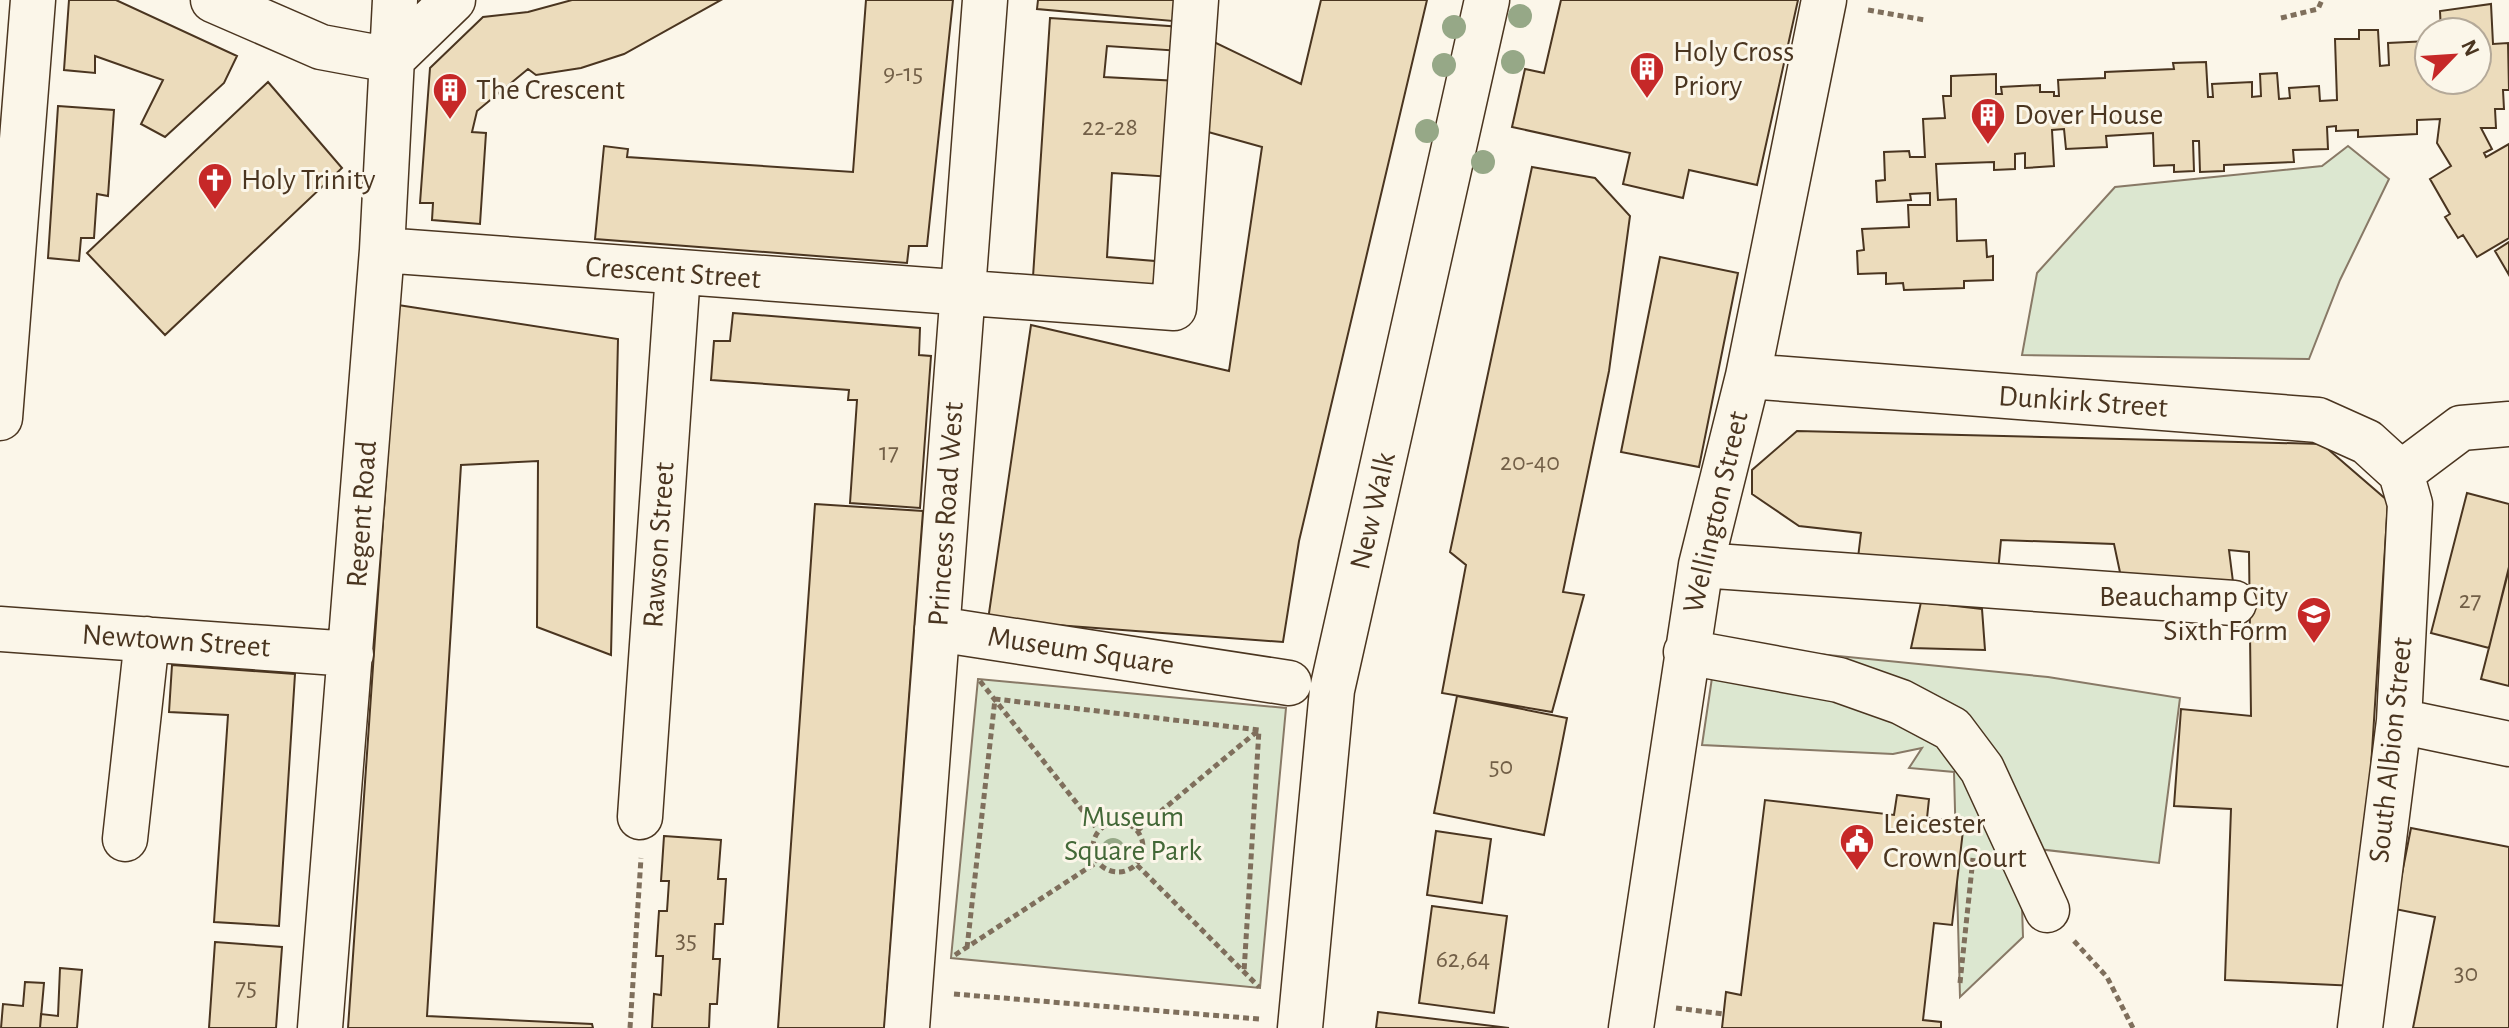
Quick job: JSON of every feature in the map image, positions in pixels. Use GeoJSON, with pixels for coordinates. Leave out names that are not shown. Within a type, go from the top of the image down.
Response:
{"type":"FeatureCollection","features":[{"type":"Feature","properties":{"kind":"street"},"geometry":{"type":"LineString","coordinates":[[0,418],[33,0]]}},
{"type":"Feature","properties":{"kind":"street"},"geometry":{"type":"LineString","coordinates":[[213,0],[321,47],[391,60],[453,0]]}},
{"type":"Feature","properties":{"kind":"street","name":"Regent Road"},"geometry":{"type":"LineString","coordinates":[[320,1028],[382,250],[395,0]]}},
{"type":"Feature","properties":{"kind":"street","name":"Princess Road West"},"geometry":{"type":"LineString","coordinates":[[908,1011],[985,0]]}},
{"type":"Feature","properties":{"kind":"street","name":"Crescent Street"},"geometry":{"type":"LineString","coordinates":[[382,250],[1174,308],[1196,0]]}},
{"type":"Feature","properties":{"kind":"street","name":"New Walk"},"geometry":{"type":"LineString","coordinates":[[1281,1018],[1332,690],[1487,0]]}},
{"type":"Feature","properties":{"kind":"street","name":"Wellington Street"},"geometry":{"type":"LineString","coordinates":[[1631,1028],[1701,565],[1748,376],[1824,1]]}},
{"type":"Feature","properties":{"kind":"street","name":"Rawson Street"},"geometry":{"type":"LineString","coordinates":[[640,817],[678,273]]}},
{"type":"Feature","properties":{"kind":"street","name":"Dunkirk Street"},"geometry":{"type":"LineString","coordinates":[[1748,376],[2318,420],[2367,442],[2401,473]]}},
{"type":"Feature","properties":{"kind":"street"},"geometry":{"type":"LineString","coordinates":[[2401,473],[2461,428],[2509,424]]}},
{"type":"Feature","properties":{"kind":"street","name":"South Albion Street"},"geometry":{"type":"LineString","coordinates":[[2360,1028],[2399,721],[2410,504],[2401,473]]}},
{"type":"Feature","properties":{"kind":"street"},"geometry":{"type":"LineString","coordinates":[[1701,565],[2234,603]]}},
{"type":"Feature","properties":{"kind":"street","name":"Newtown Street"},"geometry":{"type":"LineString","coordinates":[[0,629],[351,654]]}},
{"type":"Feature","properties":{"kind":"street","name":"Museum Square"},"geometry":{"type":"LineString","coordinates":[[937,629],[1289,683]]}},
{"type":"Feature","properties":{"kind":"street"},"geometry":{"type":"LineString","coordinates":[[125,839],[147,639]]}},
{"type":"Feature","properties":{"kind":"street"},"geometry":{"type":"LineString","coordinates":[[1686,652],[1839,680],[1901,702],[1952,729],[1982,769],[2047,910]]}},
{"type":"Feature","properties":{"kind":"street"},"geometry":{"type":"LineString","coordinates":[[2399,721],[2509,744]]}},
{"type":"Feature","properties":{"kind":"path"},"geometry":{"type":"LineString","coordinates":[[2281,18],[2318,9],[2322,0]]}},
{"type":"Feature","properties":{"kind":"path"},"geometry":{"type":"LineString","coordinates":[[1824,1],[1925,20]]}},
{"type":"Feature","properties":{"kind":"path","name":"Museum Square"},"geometry":{"type":"LineString","coordinates":[[937,629],[1098,830]]}},
{"type":"Feature","properties":{"kind":"path"},"geometry":{"type":"LineString","coordinates":[[967,948],[995,699],[1259,730]]}},
{"type":"Feature","properties":{"kind":"path"},"geometry":{"type":"LineString","coordinates":[[1137,831],[1270,721]]}},
{"type":"Feature","properties":{"kind":"path"},"geometry":{"type":"LineString","coordinates":[[1244,972],[1259,730]]}},
{"type":"Feature","properties":{"kind":"path"},"geometry":{"type":"LineString","coordinates":[[630,1028],[642,851],[640,817]]}},
{"type":"Feature","properties":{"kind":"path"},"geometry":{"type":"LineString","coordinates":[[1114,822],[1125,822],[1137,831],[1143,847],[1137,865],[1120,873],[1111,872],[1097,862],[1093,849],[1098,830],[1114,822]]}},
{"type":"Feature","properties":{"kind":"path"},"geometry":{"type":"LineString","coordinates":[[1960,983],[1974,845]]}},
{"type":"Feature","properties":{"kind":"path"},"geometry":{"type":"LineString","coordinates":[[951,958],[1097,862]]}},
{"type":"Feature","properties":{"kind":"path"},"geometry":{"type":"LineString","coordinates":[[1137,865],[1260,988],[1261,998]]}},
{"type":"Feature","properties":{"kind":"path"},"geometry":{"type":"LineString","coordinates":[[2047,910],[2107,977],[2133,1028]]}},
{"type":"Feature","properties":{"kind":"path"},"geometry":{"type":"LineString","coordinates":[[1689,1009],[1723,1014]]}},
{"type":"Feature","properties":{"kind":"path"},"geometry":{"type":"LineString","coordinates":[[908,1011],[1281,1018]]}},
{"type":"Feature","properties":{"kind":"green space"},"geometry":{"type":"Polygon","coordinates":[[[2348,146],[2389,179],[2340,280],[2309,359],[2022,355],[2037,273],[2115,187],[2322,166],[2348,146]]]}},
{"type":"Feature","properties":{"kind":"green space"},"geometry":{"type":"Polygon","coordinates":[[[1717,644],[2048,677],[2180,698],[2159,863],[2020,847],[2023,937],[1960,997],[1954,772],[1909,768],[1922,748],[1893,754],[1702,745],[1717,644]]]}},
{"type":"Feature","properties":{"kind":"green space","name":"Museum Square Park"},"geometry":{"type":"Polygon","coordinates":[[[978,679],[1286,708],[1260,988],[951,958],[978,679]]]}},
{"type":"Feature","properties":{"kind":"building"},"geometry":{"type":"Polygon","coordinates":[[[69,0],[116,0],[237,56],[224,83],[165,137],[141,124],[163,80],[95,56],[95,73],[64,70],[69,0]]]}},
{"type":"Feature","properties":{"kind":"building","name":"The Crescent"},"geometry":{"type":"Polygon","coordinates":[[[572,0],[721,0],[624,54],[581,68],[536,75],[528,69],[477,111],[472,132],[486,133],[480,224],[432,220],[433,203],[420,203],[430,68],[483,17],[528,12],[572,0]]]}},
{"type":"Feature","properties":{"kind":"building"},"geometry":{"type":"Polygon","coordinates":[[[866,0],[953,0],[927,246],[909,246],[907,263],[595,239],[604,146],[628,149],[627,157],[853,172],[866,0]]]}},
{"type":"Feature","properties":{"kind":"building"},"geometry":{"type":"Polygon","coordinates":[[[1038,0],[1185,0],[1184,22],[1037,9],[1038,0]]]}},
{"type":"Feature","properties":{"kind":"building"},"geometry":{"type":"Polygon","coordinates":[[[1321,0],[1427,0],[1299,541],[1283,642],[988,620],[1031,325],[1229,371],[1262,147],[1201,130],[1212,41],[1301,84],[1321,0]]]}},
{"type":"Feature","properties":{"kind":"building","name":"Holy Cross Priory"},"geometry":{"type":"Polygon","coordinates":[[[1561,0],[1798,0],[1757,185],[1689,170],[1683,198],[1623,184],[1630,153],[1512,127],[1525,69],[1544,73],[1561,0]]]}},
{"type":"Feature","properties":{"kind":"building","name":"Dover House"},"geometry":{"type":"Polygon","coordinates":[[[2491,4],[2492,16],[2440,16],[2440,11],[2491,4]]]}},
{"type":"Feature","properties":{"kind":"building"},"geometry":{"type":"Polygon","coordinates":[[[1050,18],[1183,27],[1181,51],[1107,46],[1104,77],[1179,81],[1173,177],[1112,173],[1107,257],[1167,262],[1164,301],[1032,292],[1050,18]]]}},
{"type":"Feature","properties":{"kind":"building","name":"Dover House"},"geometry":{"type":"Polygon","coordinates":[[[2359,30],[2378,30],[2380,66],[2389,65],[2388,43],[2413,42],[2413,96],[2493,96],[2493,44],[2508,43],[2509,90],[2503,90],[2504,109],[2495,109],[2496,128],[2481,128],[2492,149],[2484,153],[2486,157],[2509,144],[2509,238],[2477,257],[2463,235],[2458,238],[2445,217],[2450,214],[2430,179],[2451,166],[2437,143],[2440,119],[2417,120],[2417,134],[2358,137],[2358,130],[2336,131],[2336,126],[2327,127],[2328,149],[2293,150],[2294,162],[2224,165],[2224,171],[2200,172],[2199,141],[2193,141],[2194,171],[2174,172],[2174,165],[2154,166],[2153,133],[2106,136],[2107,147],[2066,149],[2064,129],[2052,130],[2054,166],[2025,168],[2025,153],[2015,154],[2015,169],[1994,170],[1994,162],[1936,164],[1938,200],[1956,199],[1957,241],[1986,240],[1987,257],[1993,256],[1993,280],[1964,281],[1964,288],[1904,290],[1903,283],[1886,284],[1886,273],[1858,274],[1857,251],[1864,250],[1862,229],[1909,227],[1908,205],[1930,205],[1930,193],[1910,194],[1911,200],[1877,202],[1876,181],[1885,180],[1884,152],[1909,151],[1910,157],[1925,157],[1923,119],[1945,118],[1943,96],[1951,96],[1951,76],[1996,74],[1996,94],[2002,94],[2001,87],[2040,85],[2040,92],[2054,92],[2054,96],[2059,96],[2058,80],[2105,78],[2105,72],[2174,69],[2173,63],[2206,62],[2208,97],[2213,97],[2212,84],[2252,82],[2252,97],[2261,96],[2260,74],[2277,73],[2279,99],[2290,98],[2289,88],[2319,86],[2320,101],[2337,100],[2335,39],[2359,39],[2359,30]]]}},
{"type":"Feature","properties":{"kind":"building","name":"Holy Trinity"},"geometry":{"type":"Polygon","coordinates":[[[268,82],[342,168],[165,335],[87,253],[268,82]]]}},
{"type":"Feature","properties":{"kind":"building"},"geometry":{"type":"Polygon","coordinates":[[[58,106],[114,110],[108,196],[97,194],[94,238],[81,238],[79,261],[48,258],[58,106]]]}},
{"type":"Feature","properties":{"kind":"building"},"geometry":{"type":"Polygon","coordinates":[[[1532,167],[1595,178],[1630,216],[1609,371],[1563,592],[1584,595],[1552,712],[1442,693],[1466,565],[1450,552],[1532,167]]]}},
{"type":"Feature","properties":{"kind":"building"},"geometry":{"type":"Polygon","coordinates":[[[2509,242],[2509,275],[2495,251],[2509,242]]]}},
{"type":"Feature","properties":{"kind":"building"},"geometry":{"type":"Polygon","coordinates":[[[1660,257],[1738,273],[1699,467],[1621,452],[1660,257]]]}},
{"type":"Feature","properties":{"kind":"building"},"geometry":{"type":"Polygon","coordinates":[[[398,305],[618,339],[611,655],[537,627],[538,461],[461,465],[427,1016],[592,1024],[593,1028],[348,1028],[398,305]]]}},
{"type":"Feature","properties":{"kind":"building"},"geometry":{"type":"Polygon","coordinates":[[[733,313],[920,328],[919,355],[931,356],[920,508],[850,503],[857,400],[848,400],[849,390],[711,380],[714,341],[730,341],[733,313]]]}},
{"type":"Feature","properties":{"kind":"building","name":"Beauchamp City Sixth Form"},"geometry":{"type":"Polygon","coordinates":[[[1797,431],[2322,444],[2388,501],[2357,986],[2225,980],[2231,809],[2174,806],[2181,709],[2251,716],[2249,552],[2229,550],[2233,582],[2121,577],[2114,544],[2001,540],[1998,572],[1857,566],[1861,533],[1799,526],[1752,494],[1752,470],[1797,431]]]}},
{"type":"Feature","properties":{"kind":"building"},"geometry":{"type":"Polygon","coordinates":[[[2467,493],[2509,504],[2509,567],[2489,648],[2431,633],[2467,493]]]}},
{"type":"Feature","properties":{"kind":"building"},"geometry":{"type":"Polygon","coordinates":[[[815,504],[923,511],[884,1028],[778,1028],[815,504]]]}},
{"type":"Feature","properties":{"kind":"building"},"geometry":{"type":"Polygon","coordinates":[[[2509,569],[2509,686],[2481,679],[2509,569]]]}},
{"type":"Feature","properties":{"kind":"building"},"geometry":{"type":"Polygon","coordinates":[[[1921,602],[1982,609],[1985,650],[1911,648],[1921,602]]]}},
{"type":"Feature","properties":{"kind":"building"},"geometry":{"type":"Polygon","coordinates":[[[172,665],[295,674],[279,926],[214,922],[228,715],[169,712],[172,665]]]}},
{"type":"Feature","properties":{"kind":"building"},"geometry":{"type":"Polygon","coordinates":[[[1457,696],[1567,718],[1544,835],[1434,813],[1457,696]]]}},
{"type":"Feature","properties":{"kind":"building","name":"Leicester Crown Court"},"geometry":{"type":"Polygon","coordinates":[[[1897,795],[1929,799],[1927,818],[1964,822],[1952,925],[1934,923],[1923,1020],[1941,1022],[1941,1028],[1722,1028],[1726,992],[1741,995],[1765,800],[1894,815],[1897,795]]]}},
{"type":"Feature","properties":{"kind":"building"},"geometry":{"type":"Polygon","coordinates":[[[2411,828],[2509,847],[2509,1028],[2413,1028],[2435,917],[2395,909],[2411,828]]]}},
{"type":"Feature","properties":{"kind":"building"},"geometry":{"type":"Polygon","coordinates":[[[1436,831],[1491,839],[1482,903],[1427,895],[1436,831]]]}},
{"type":"Feature","properties":{"kind":"building"},"geometry":{"type":"Polygon","coordinates":[[[664,836],[721,840],[718,879],[726,879],[723,924],[715,924],[713,959],[720,959],[717,1004],[710,1004],[709,1028],[652,1028],[654,994],[661,995],[663,956],[656,956],[659,911],[667,911],[669,881],[661,881],[664,836]]]}},
{"type":"Feature","properties":{"kind":"building"},"geometry":{"type":"Polygon","coordinates":[[[1432,906],[1507,916],[1494,1013],[1419,1003],[1432,906]]]}},
{"type":"Feature","properties":{"kind":"building"},"geometry":{"type":"Polygon","coordinates":[[[215,942],[282,947],[276,1028],[209,1028],[215,942]]]}},
{"type":"Feature","properties":{"kind":"building"},"geometry":{"type":"Polygon","coordinates":[[[60,968],[82,970],[77,1028],[40,1028],[41,1014],[58,1016],[60,968]]]}},
{"type":"Feature","properties":{"kind":"building"},"geometry":{"type":"Polygon","coordinates":[[[25,982],[44,983],[40,1028],[1,1028],[3,1004],[23,1006],[25,982]]]}},
{"type":"Feature","properties":{"kind":"building"},"geometry":{"type":"Polygon","coordinates":[[[1378,1012],[1509,1028],[1376,1028],[1378,1012]]]}},
{"type":"Feature","properties":{"kind":"place","name":"Holy Cross Priory"},"geometry":{"type":"Point","coordinates":[1647,100]}},
{"type":"Feature","properties":{"kind":"place","name":"The Crescent"},"geometry":{"type":"Point","coordinates":[450,121]}},
{"type":"Feature","properties":{"kind":"place","name":"Dover House"},"geometry":{"type":"Point","coordinates":[1988,146]}},
{"type":"Feature","properties":{"kind":"place","name":"Holy Trinity"},"geometry":{"type":"Point","coordinates":[215,211]}},
{"type":"Feature","properties":{"kind":"place","name":"Beauchamp City Sixth Form"},"geometry":{"type":"Point","coordinates":[2314,645]}},
{"type":"Feature","properties":{"kind":"place","name":"Leicester Crown Court"},"geometry":{"type":"Point","coordinates":[1857,872]}}]}
